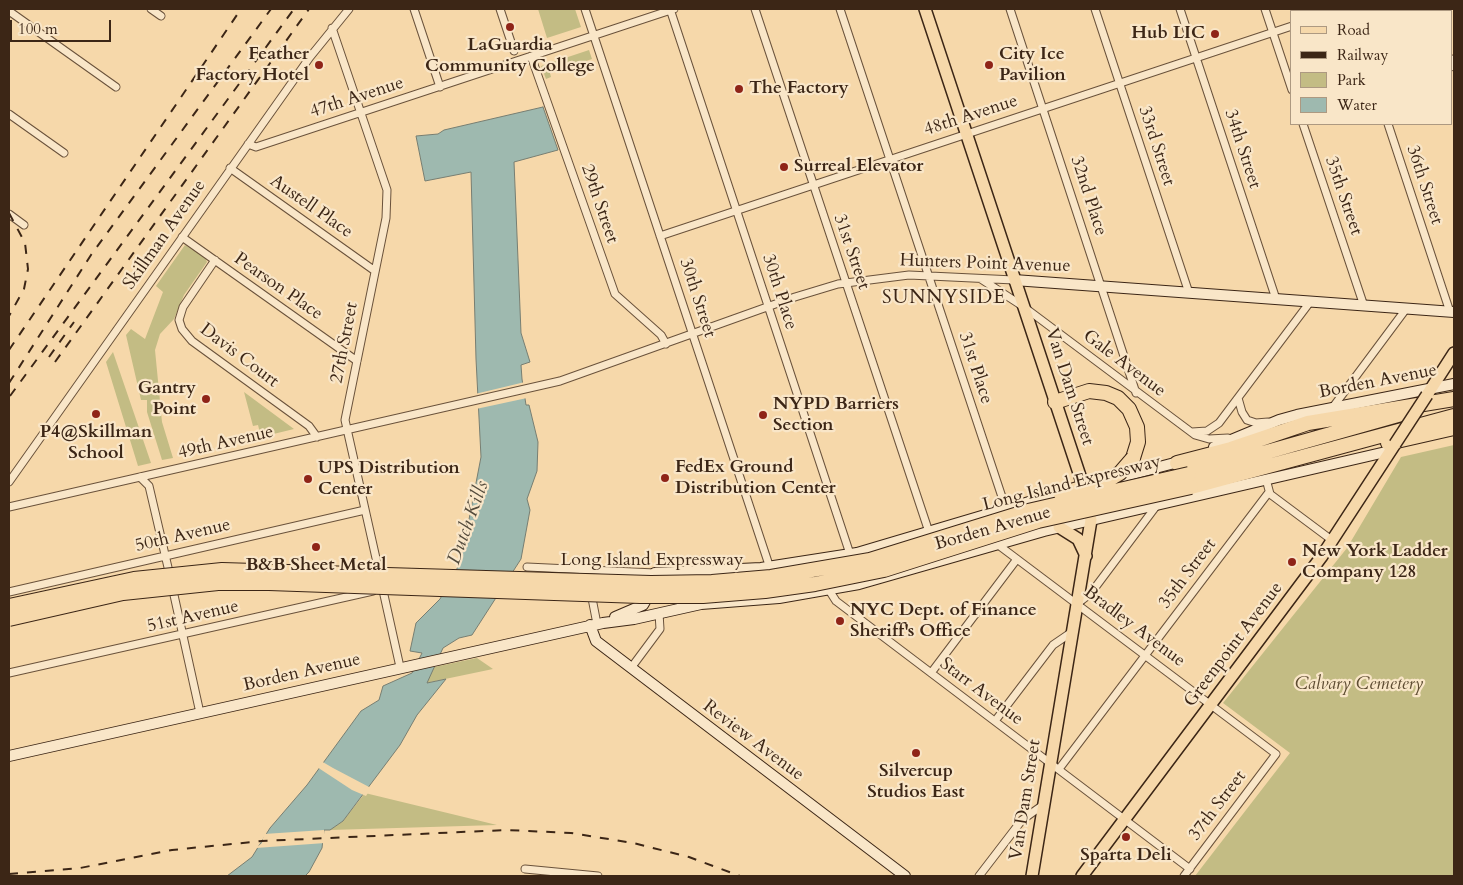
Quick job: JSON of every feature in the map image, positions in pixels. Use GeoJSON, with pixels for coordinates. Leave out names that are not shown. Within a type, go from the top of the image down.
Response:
{"type":"FeatureCollection","features":[{"type":"Feature","properties":{"kind":"highway"},"geometry":{"type":"LineString","coordinates":[[956,534],[1021,505],[1108,480],[1120,472],[1132,458],[1138,442],[1137,427],[1129,408],[1118,398],[1106,392],[1089,391],[1055,402]]}},
{"type":"Feature","properties":{"kind":"highway"},"geometry":{"type":"LineString","coordinates":[[1177,463],[1231,449],[1308,423],[1454,399]]}},
{"type":"Feature","properties":{"kind":"highway","name":"Long Island Expressway"},"geometry":{"type":"LineString","coordinates":[[9,618],[123,593],[180,585],[225,583],[640,596],[703,596],[765,591],[824,583],[884,570],[1038,521],[1190,480],[1454,399]]}},
{"type":"Feature","properties":{"kind":"highway","name":"Long Island Expressway"},"geometry":{"type":"LineString","coordinates":[[9,606],[134,579],[222,570],[651,583],[726,582],[785,576],[845,566],[1034,509],[1294,460],[1454,416]]}},
{"type":"Feature","properties":{"kind":"highway"},"geometry":{"type":"LineString","coordinates":[[1294,460],[1352,452],[1454,428]]}},
{"type":"Feature","properties":{"kind":"highway"},"geometry":{"type":"LineString","coordinates":[[1393,447],[1454,437]]}},
{"type":"Feature","properties":{"kind":"main road","name":"Van Dam Street"},"geometry":{"type":"LineString","coordinates":[[925,9],[1083,486],[1091,520],[1072,632],[1054,766],[1043,805],[1032,876]]}},
{"type":"Feature","properties":{"kind":"main road","name":"Hunters Point Avenue"},"geometry":{"type":"LineString","coordinates":[[1014,280],[1452,312]]}},
{"type":"Feature","properties":{"kind":"main road","name":"Greenpoint Avenue"},"geometry":{"type":"LineString","coordinates":[[1082,876],[1333,541],[1454,353]]}},
{"type":"Feature","properties":{"kind":"main road","name":"Borden Avenue"},"geometry":{"type":"LineString","coordinates":[[654,573],[732,571],[850,554],[929,532],[1006,507],[1177,463],[1279,420],[1333,407],[1429,392],[1454,384]]}},
{"type":"Feature","properties":{"kind":"main road","name":"Borden Avenue"},"geometry":{"type":"LineString","coordinates":[[9,756],[596,624],[634,619],[690,606],[778,598],[859,584],[1016,538],[1393,447]]}},
{"type":"Feature","properties":{"kind":"main road"},"geometry":{"type":"LineString","coordinates":[[1060,527],[1078,539],[1086,556]]}},
{"type":"Feature","properties":{"kind":"main road"},"geometry":{"type":"LineString","coordinates":[[654,573],[659,613]]}},
{"type":"Feature","properties":{"kind":"main road","name":"Borden Avenue"},"geometry":{"type":"LineString","coordinates":[[596,624],[640,606],[651,594],[654,585]]}},
{"type":"Feature","properties":{"kind":"main road"},"geometry":{"type":"LineString","coordinates":[[654,585],[664,603],[690,606]]}},
{"type":"Feature","properties":{"kind":"main road","name":"Review Avenue"},"geometry":{"type":"LineString","coordinates":[[596,624],[594,640],[905,876]]}},
{"type":"Feature","properties":{"kind":"street"},"geometry":{"type":"LineString","coordinates":[[151,9],[161,16]]}},
{"type":"Feature","properties":{"kind":"street","name":"Skillman Avenue"},"geometry":{"type":"LineString","coordinates":[[9,482],[230,168],[332,28],[349,9]]}},
{"type":"Feature","properties":{"kind":"street"},"geometry":{"type":"LineString","coordinates":[[414,9],[440,86]]}},
{"type":"Feature","properties":{"kind":"street"},"geometry":{"type":"LineString","coordinates":[[500,9],[514,51]]}},
{"type":"Feature","properties":{"kind":"street","name":"30th Street"},"geometry":{"type":"LineString","coordinates":[[585,9],[770,567],[778,598]]}},
{"type":"Feature","properties":{"kind":"street","name":"47th Avenue"},"geometry":{"type":"LineString","coordinates":[[248,144],[256,147],[672,9]]}},
{"type":"Feature","properties":{"kind":"street","name":"30th Place"},"geometry":{"type":"LineString","coordinates":[[672,9],[859,584]]}},
{"type":"Feature","properties":{"kind":"street","name":"31st Street"},"geometry":{"type":"LineString","coordinates":[[755,9],[939,562]]}},
{"type":"Feature","properties":{"kind":"street","name":"31st Place"},"geometry":{"type":"LineString","coordinates":[[840,9],[1016,538]]}},
{"type":"Feature","properties":{"kind":"street","name":"32nd Place"},"geometry":{"type":"LineString","coordinates":[[1010,9],[1136,392]]}},
{"type":"Feature","properties":{"kind":"street","name":"33rd Street"},"geometry":{"type":"LineString","coordinates":[[1095,9],[1189,293]]}},
{"type":"Feature","properties":{"kind":"street","name":"34th Street"},"geometry":{"type":"LineString","coordinates":[[1180,9],[1276,299]]}},
{"type":"Feature","properties":{"kind":"street"},"geometry":{"type":"LineString","coordinates":[[1265,9],[1290,84]]}},
{"type":"Feature","properties":{"kind":"street"},"geometry":{"type":"LineString","coordinates":[[9,11],[116,88]]}},
{"type":"Feature","properties":{"kind":"street","name":"48th Avenue"},"geometry":{"type":"LineString","coordinates":[[660,236],[1290,27]]}},
{"type":"Feature","properties":{"kind":"street","name":"27th Street"},"geometry":{"type":"LineString","coordinates":[[332,28],[387,190],[386,214],[345,420],[400,667]]}},
{"type":"Feature","properties":{"kind":"street","name":"29th Street"},"geometry":{"type":"LineString","coordinates":[[531,56],[615,294],[661,335],[666,344]]}},
{"type":"Feature","properties":{"kind":"street"},"geometry":{"type":"LineString","coordinates":[[9,114],[64,153]]}},
{"type":"Feature","properties":{"kind":"street","name":"35th Street"},"geometry":{"type":"LineString","coordinates":[[1303,125],[1364,306]]}},
{"type":"Feature","properties":{"kind":"street","name":"36th Street"},"geometry":{"type":"LineString","coordinates":[[1388,125],[1452,312]]}},
{"type":"Feature","properties":{"kind":"street","name":"Austell Place"},"geometry":{"type":"LineString","coordinates":[[230,168],[375,271]]}},
{"type":"Feature","properties":{"kind":"street"},"geometry":{"type":"LineString","coordinates":[[9,214],[24,225]]}},
{"type":"Feature","properties":{"kind":"street","name":"Pearson Place"},"geometry":{"type":"LineString","coordinates":[[182,237],[357,361]]}},
{"type":"Feature","properties":{"kind":"street","name":"Davis Court"},"geometry":{"type":"LineString","coordinates":[[215,260],[183,307],[179,320],[182,329],[189,339],[309,426],[317,437]]}},
{"type":"Feature","properties":{"kind":"street","name":"Hunters Point Avenue"},"geometry":{"type":"LineString","coordinates":[[450,407],[532,389],[589,373],[768,307],[846,283],[883,277],[928,275],[1014,280]]}},
{"type":"Feature","properties":{"kind":"street","name":"Gale Avenue"},"geometry":{"type":"LineString","coordinates":[[981,278],[1024,307],[1136,392],[1201,438],[1214,440],[1258,429]]}},
{"type":"Feature","properties":{"kind":"street"},"geometry":{"type":"LineString","coordinates":[[1191,432],[1204,432],[1214,428],[1310,302]]}},
{"type":"Feature","properties":{"kind":"street"},"geometry":{"type":"LineString","coordinates":[[1333,407],[1406,309]]}},
{"type":"Feature","properties":{"kind":"street","name":"Borden Avenue"},"geometry":{"type":"LineString","coordinates":[[1238,398],[1242,412],[1250,422],[1260,423],[1279,420]]}},
{"type":"Feature","properties":{"kind":"street","name":"49th Avenue"},"geometry":{"type":"LineString","coordinates":[[9,507],[450,407]]}},
{"type":"Feature","properties":{"kind":"street"},"geometry":{"type":"LineString","coordinates":[[140,477],[149,486],[200,713]]}},
{"type":"Feature","properties":{"kind":"street"},"geometry":{"type":"LineString","coordinates":[[1266,479],[1269,492],[1333,541]]}},
{"type":"Feature","properties":{"kind":"street","name":"35th Street"},"geometry":{"type":"LineString","coordinates":[[1054,766],[1146,655],[1269,492]]}},
{"type":"Feature","properties":{"kind":"street"},"geometry":{"type":"LineString","coordinates":[[1077,604],[1091,593],[1157,505]]}},
{"type":"Feature","properties":{"kind":"street","name":"50th Avenue"},"geometry":{"type":"LineString","coordinates":[[9,592],[365,510]]}},
{"type":"Feature","properties":{"kind":"street","name":"Bradley Avenue"},"geometry":{"type":"LineString","coordinates":[[997,544],[1276,754]]}},
{"type":"Feature","properties":{"kind":"street"},"geometry":{"type":"LineString","coordinates":[[932,673],[1017,559]]}},
{"type":"Feature","properties":{"kind":"street","name":"Borden Avenue"},"geometry":{"type":"LineString","coordinates":[[527,567],[654,573]]}},
{"type":"Feature","properties":{"kind":"street","name":"Review Avenue"},"geometry":{"type":"LineString","coordinates":[[585,571],[597,613],[596,624]]}},
{"type":"Feature","properties":{"kind":"street","name":"51st Avenue"},"geometry":{"type":"LineString","coordinates":[[9,673],[383,589]]}},
{"type":"Feature","properties":{"kind":"street","name":"Starr Avenue"},"geometry":{"type":"LineString","coordinates":[[829,590],[836,601],[1190,869]]}},
{"type":"Feature","properties":{"kind":"street"},"geometry":{"type":"LineString","coordinates":[[631,668],[660,629],[659,613]]}},
{"type":"Feature","properties":{"kind":"street"},"geometry":{"type":"LineString","coordinates":[[995,721],[1053,645],[1072,632]]}},
{"type":"Feature","properties":{"kind":"street","name":"37th Street"},"geometry":{"type":"LineString","coordinates":[[1184,876],[1276,754]]}},
{"type":"Feature","properties":{"kind":"street"},"geometry":{"type":"LineString","coordinates":[[979,876],[1022,820],[1043,805]]}},
{"type":"Feature","properties":{"kind":"street"},"geometry":{"type":"LineString","coordinates":[[525,869],[598,876]]}},
{"type":"Feature","properties":{"kind":"green space"},"geometry":{"type":"Polygon","coordinates":[[[538,9],[575,9],[581,27],[547,38],[538,9]]]}},
{"type":"Feature","properties":{"kind":"green space"},"geometry":{"type":"Polygon","coordinates":[[[589,50],[592,59],[550,73],[551,77],[546,79],[541,66],[589,50]]]}},
{"type":"Feature","properties":{"kind":"green space"},"geometry":{"type":"Polygon","coordinates":[[[185,245],[205,257],[207,262],[184,295],[174,319],[160,334],[155,350],[162,422],[173,458],[162,460],[147,412],[147,400],[141,400],[126,335],[131,329],[145,339],[163,292],[156,286],[185,245]]]}},
{"type":"Feature","properties":{"kind":"green space"},"geometry":{"type":"Polygon","coordinates":[[[113,352],[151,463],[138,466],[106,362],[113,352]]]}},
{"type":"Feature","properties":{"kind":"green space"},"geometry":{"type":"Polygon","coordinates":[[[244,392],[294,429],[261,437],[258,425],[253,426],[244,392]]]}},
{"type":"Feature","properties":{"kind":"green space","name":"Calvary Cemetery"},"geometry":{"type":"Polygon","coordinates":[[[1454,445],[1454,876],[1195,876],[1290,753],[1223,703],[1347,548],[1401,457],[1454,445]]]}},
{"type":"Feature","properties":{"kind":"green space"},"geometry":{"type":"Polygon","coordinates":[[[477,658],[493,669],[426,683],[434,667],[477,658]]]}},
{"type":"Feature","properties":{"kind":"green space"},"geometry":{"type":"Polygon","coordinates":[[[365,793],[497,825],[330,830],[343,821],[365,793]]]}},
{"type":"Feature","properties":{"kind":"water","name":"Dutch Kills"},"geometry":{"type":"Polygon","coordinates":[[[543,107],[558,150],[514,162],[521,333],[530,362],[521,365],[522,379],[526,405],[529,405],[538,442],[537,471],[527,499],[530,510],[521,559],[472,635],[459,638],[443,648],[427,683],[446,679],[417,715],[400,745],[343,821],[330,830],[324,830],[322,848],[309,872],[305,876],[227,876],[252,857],[270,828],[307,785],[361,711],[379,700],[383,686],[412,673],[422,653],[410,651],[416,623],[440,599],[459,565],[481,457],[476,359],[471,172],[425,181],[416,136],[438,134],[444,130],[543,107]]]}},
{"type":"Feature","properties":{"kind":"pier"},"geometry":{"type":"Polygon","coordinates":[[[525,382],[527,398],[476,409],[475,394],[525,382]]]}},
{"type":"Feature","properties":{"kind":"pier"},"geometry":{"type":"Polygon","coordinates":[[[321,761],[371,788],[366,796],[352,790],[317,767],[321,761]]]}},
{"type":"Feature","properties":{"kind":"pier"},"geometry":{"type":"Polygon","coordinates":[[[324,830],[325,843],[256,848],[262,843],[264,834],[324,830]]]}},
{"type":"Feature","properties":{"kind":"railway"},"geometry":{"type":"LineString","coordinates":[[9,350],[241,9]]}},
{"type":"Feature","properties":{"kind":"railway"},"geometry":{"type":"LineString","coordinates":[[9,383],[91,255],[271,9]]}},
{"type":"Feature","properties":{"kind":"railway"},"geometry":{"type":"LineString","coordinates":[[10,396],[294,9]]}},
{"type":"Feature","properties":{"kind":"railway"},"geometry":{"type":"LineString","coordinates":[[55,362],[309,9]]}},
{"type":"Feature","properties":{"kind":"railway"},"geometry":{"type":"LineString","coordinates":[[9,213],[25,243],[28,269],[24,289],[9,316]]}},
{"type":"Feature","properties":{"kind":"railway"},"geometry":{"type":"LineString","coordinates":[[49,357],[74,322]]}},
{"type":"Feature","properties":{"kind":"railway"},"geometry":{"type":"LineString","coordinates":[[9,874],[80,868],[172,850],[262,841],[507,830],[571,833],[633,843],[689,857],[740,876]]}},
{"type":"Feature","properties":{"kind":"place","name":"LaGuardia Community College"},"geometry":{"type":"Point","coordinates":[510,27]}},
{"type":"Feature","properties":{"kind":"place","name":"Hub LIC"},"geometry":{"type":"Point","coordinates":[1215,34]}},
{"type":"Feature","properties":{"kind":"place","name":"Feather Factory Hotel"},"geometry":{"type":"Point","coordinates":[319,65]}},
{"type":"Feature","properties":{"kind":"place","name":"City Ice Pavilion"},"geometry":{"type":"Point","coordinates":[989,65]}},
{"type":"Feature","properties":{"kind":"place","name":"The Factory"},"geometry":{"type":"Point","coordinates":[739,89]}},
{"type":"Feature","properties":{"kind":"place","name":"Surreal Elevator"},"geometry":{"type":"Point","coordinates":[784,167]}},
{"type":"Feature","properties":{"kind":"place","name":"Gantry Point"},"geometry":{"type":"Point","coordinates":[206,399]}},
{"type":"Feature","properties":{"kind":"place","name":"P4@Skillman School"},"geometry":{"type":"Point","coordinates":[96,414]}},
{"type":"Feature","properties":{"kind":"place","name":"NYPD Barriers Section"},"geometry":{"type":"Point","coordinates":[763,415]}},
{"type":"Feature","properties":{"kind":"place","name":"FedEx Ground Distribution Center"},"geometry":{"type":"Point","coordinates":[665,478]}},
{"type":"Feature","properties":{"kind":"place","name":"UPS Distribution Center"},"geometry":{"type":"Point","coordinates":[308,479]}},
{"type":"Feature","properties":{"kind":"place","name":"B&B Sheet Metal"},"geometry":{"type":"Point","coordinates":[316,547]}},
{"type":"Feature","properties":{"kind":"place","name":"New York Ladder Company 128"},"geometry":{"type":"Point","coordinates":[1292,562]}},
{"type":"Feature","properties":{"kind":"place","name":"NYC Dept. of Finance Sheriff's Office"},"geometry":{"type":"Point","coordinates":[840,621]}},
{"type":"Feature","properties":{"kind":"place","name":"Silvercup Studios East"},"geometry":{"type":"Point","coordinates":[916,753]}},
{"type":"Feature","properties":{"kind":"place","name":"Sparta Deli"},"geometry":{"type":"Point","coordinates":[1126,837]}},
{"type":"Feature","properties":{"kind":"district","name":"SUNNYSIDE"},"geometry":{"type":"Point","coordinates":[944,299]}}]}
